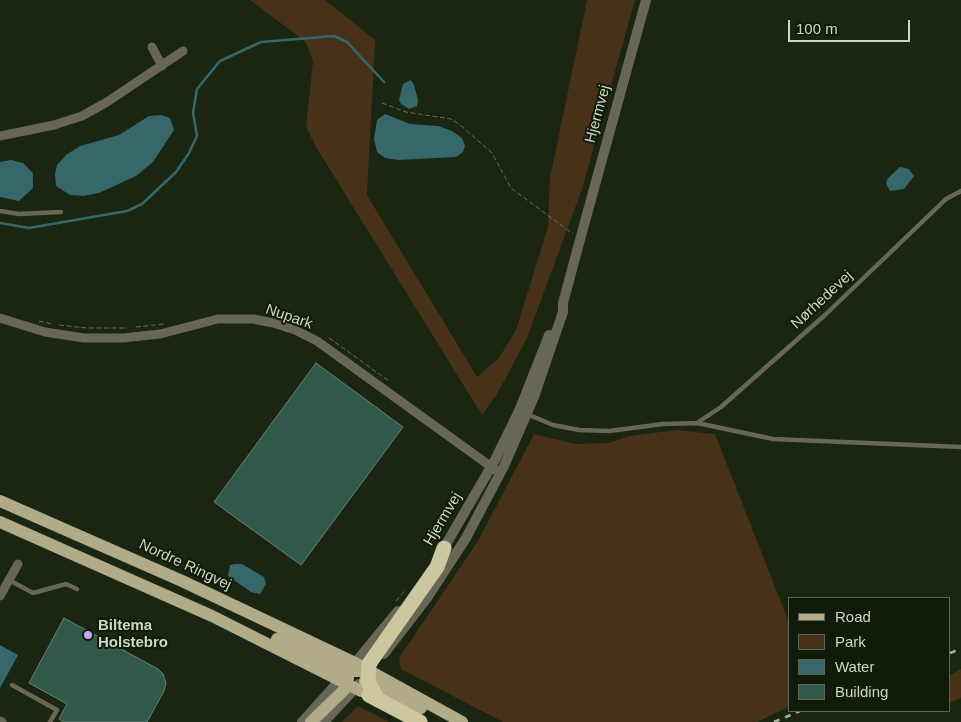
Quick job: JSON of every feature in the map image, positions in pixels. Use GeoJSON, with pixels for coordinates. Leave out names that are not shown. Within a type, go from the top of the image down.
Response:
{"type":"FeatureCollection","features":[{"type":"Feature","properties":{"kind":"highway"},"geometry":{"type":"LineString","coordinates":[[420,722],[378,700],[358,678],[437,567],[444,548]]}},
{"type":"Feature","properties":{"kind":"main road","name":"Nordre Ringvej"},"geometry":{"type":"LineString","coordinates":[[0,501],[182,581],[334,653],[358,678]]}},
{"type":"Feature","properties":{"kind":"main road"},"geometry":{"type":"LineString","coordinates":[[0,522],[212,616],[462,722]]}},
{"type":"Feature","properties":{"kind":"main road"},"geometry":{"type":"LineString","coordinates":[[311,722],[358,678]]}},
{"type":"Feature","properties":{"kind":"main road"},"geometry":{"type":"LineString","coordinates":[[358,678],[448,722]]}},
{"type":"Feature","properties":{"kind":"street","name":"Hjermvej"},"geometry":{"type":"LineString","coordinates":[[324,722],[358,678],[432,590],[466,538],[500,473],[563,312],[563,303],[646,0]]}},
{"type":"Feature","properties":{"kind":"street"},"geometry":{"type":"LineString","coordinates":[[152,47],[162,66]]}},
{"type":"Feature","properties":{"kind":"street"},"geometry":{"type":"LineString","coordinates":[[0,136],[54,125],[82,116],[107,102],[183,51]]}},
{"type":"Feature","properties":{"kind":"street","name":"Nupark"},"geometry":{"type":"LineString","coordinates":[[0,318],[44,332],[84,338],[123,338],[160,334],[218,320],[253,320],[273,323],[295,330],[317,341],[500,473]]}},
{"type":"Feature","properties":{"kind":"street","name":"Hjermvej"},"geometry":{"type":"LineString","coordinates":[[444,548],[523,412]]}},
{"type":"Feature","properties":{"kind":"street"},"geometry":{"type":"LineString","coordinates":[[0,596],[18,564]]}},
{"type":"Feature","properties":{"kind":"street","name":"Hjermvej"},"geometry":{"type":"LineString","coordinates":[[302,722],[358,678]]}},
{"type":"Feature","properties":{"kind":"lane","name":"Nørhedevej"},"geometry":{"type":"LineString","coordinates":[[698,423],[721,407],[825,315],[939,205],[961,191]]}},
{"type":"Feature","properties":{"kind":"lane"},"geometry":{"type":"LineString","coordinates":[[0,211],[19,214],[61,212]]}},
{"type":"Feature","properties":{"kind":"lane"},"geometry":{"type":"LineString","coordinates":[[523,412],[553,425],[599,431],[698,423],[772,439],[961,447]]}},
{"type":"Feature","properties":{"kind":"lane"},"geometry":{"type":"LineString","coordinates":[[9,580],[33,593],[66,584],[77,589]]}},
{"type":"Feature","properties":{"kind":"lane"},"geometry":{"type":"LineString","coordinates":[[12,685],[57,710],[50,722]]}},
{"type":"Feature","properties":{"kind":"path"},"geometry":{"type":"LineString","coordinates":[[382,103],[406,112],[451,119],[459,124],[492,153],[511,188],[561,226],[581,236]]}},
{"type":"Feature","properties":{"kind":"path"},"geometry":{"type":"LineString","coordinates":[[34,319],[86,328],[127,328]]}},
{"type":"Feature","properties":{"kind":"path"},"geometry":{"type":"LineString","coordinates":[[135,327],[168,323]]}},
{"type":"Feature","properties":{"kind":"path"},"geometry":{"type":"LineString","coordinates":[[324,335],[392,384]]}},
{"type":"Feature","properties":{"kind":"path"},"geometry":{"type":"LineString","coordinates":[[394,604],[408,587]]}},
{"type":"Feature","properties":{"kind":"green space"},"geometry":{"type":"Polygon","coordinates":[[[250,0],[325,0],[375,40],[367,195],[477,377],[499,358],[516,330],[548,227],[550,178],[587,0],[635,0],[582,189],[527,338],[496,396],[482,415],[316,147],[306,127],[313,61],[306,42],[250,0]]]}},
{"type":"Feature","properties":{"kind":"green space"},"geometry":{"type":"Polygon","coordinates":[[[676,430],[715,434],[788,620],[788,707],[757,722],[503,722],[401,669],[399,658],[478,541],[534,434],[575,444],[609,443],[630,436],[676,430]]]}},
{"type":"Feature","properties":{"kind":"green space"},"geometry":{"type":"Polygon","coordinates":[[[961,669],[961,698],[951,703],[951,674],[961,669]]]}},
{"type":"Feature","properties":{"kind":"green space"},"geometry":{"type":"Polygon","coordinates":[[[358,706],[389,722],[342,722],[358,706]]]}},
{"type":"Feature","properties":{"kind":"water"},"geometry":{"type":"Polygon","coordinates":[[[411,80],[418,100],[417,106],[409,109],[401,104],[399,100],[403,84],[411,80]]]}},
{"type":"Feature","properties":{"kind":"water"},"geometry":{"type":"Polygon","coordinates":[[[385,114],[410,124],[438,126],[452,131],[462,138],[465,146],[463,152],[456,157],[398,160],[385,158],[377,152],[374,139],[377,120],[385,114]]]}},
{"type":"Feature","properties":{"kind":"water"},"geometry":{"type":"Polygon","coordinates":[[[161,115],[170,118],[174,130],[153,162],[136,176],[99,193],[83,196],[70,195],[56,186],[55,174],[57,165],[66,155],[80,146],[119,135],[149,116],[161,115]]]}},
{"type":"Feature","properties":{"kind":"water"},"geometry":{"type":"Polygon","coordinates":[[[11,160],[23,163],[33,173],[33,188],[19,201],[0,197],[0,162],[11,160]]]}},
{"type":"Feature","properties":{"kind":"water"},"geometry":{"type":"Polygon","coordinates":[[[900,167],[909,169],[914,176],[904,189],[890,191],[886,183],[888,178],[900,167]]]}},
{"type":"Feature","properties":{"kind":"water"},"geometry":{"type":"Polygon","coordinates":[[[242,564],[264,577],[266,584],[260,594],[251,592],[228,576],[230,565],[242,564]]]}},
{"type":"Feature","properties":{"kind":"water"},"geometry":{"type":"Polygon","coordinates":[[[0,645],[18,655],[0,688],[0,645]]]}},
{"type":"Feature","properties":{"kind":"building"},"geometry":{"type":"Polygon","coordinates":[[[316,363],[403,427],[301,565],[214,502],[316,363]]]}},
{"type":"Feature","properties":{"kind":"building"},"geometry":{"type":"Polygon","coordinates":[[[64,618],[158,669],[163,674],[166,683],[164,691],[147,722],[64,722],[59,719],[67,704],[29,683],[64,618]]]}},
{"type":"Feature","properties":{"kind":"waterway"},"geometry":{"type":"LineString","coordinates":[[0,223],[29,228],[127,211],[142,204],[176,172],[189,153],[197,136],[193,113],[197,89],[220,61],[261,42],[334,36],[347,42],[384,82]]}},
{"type":"Feature","properties":{"kind":"railway"},"geometry":{"type":"LineString","coordinates":[[951,653],[961,649]]}},
{"type":"Feature","properties":{"kind":"railway"},"geometry":{"type":"LineString","coordinates":[[774,722],[798,712]]}},
{"type":"Feature","properties":{"kind":"place","name":"Biltema Holstebro"},"geometry":{"type":"Point","coordinates":[88,635]}}]}
